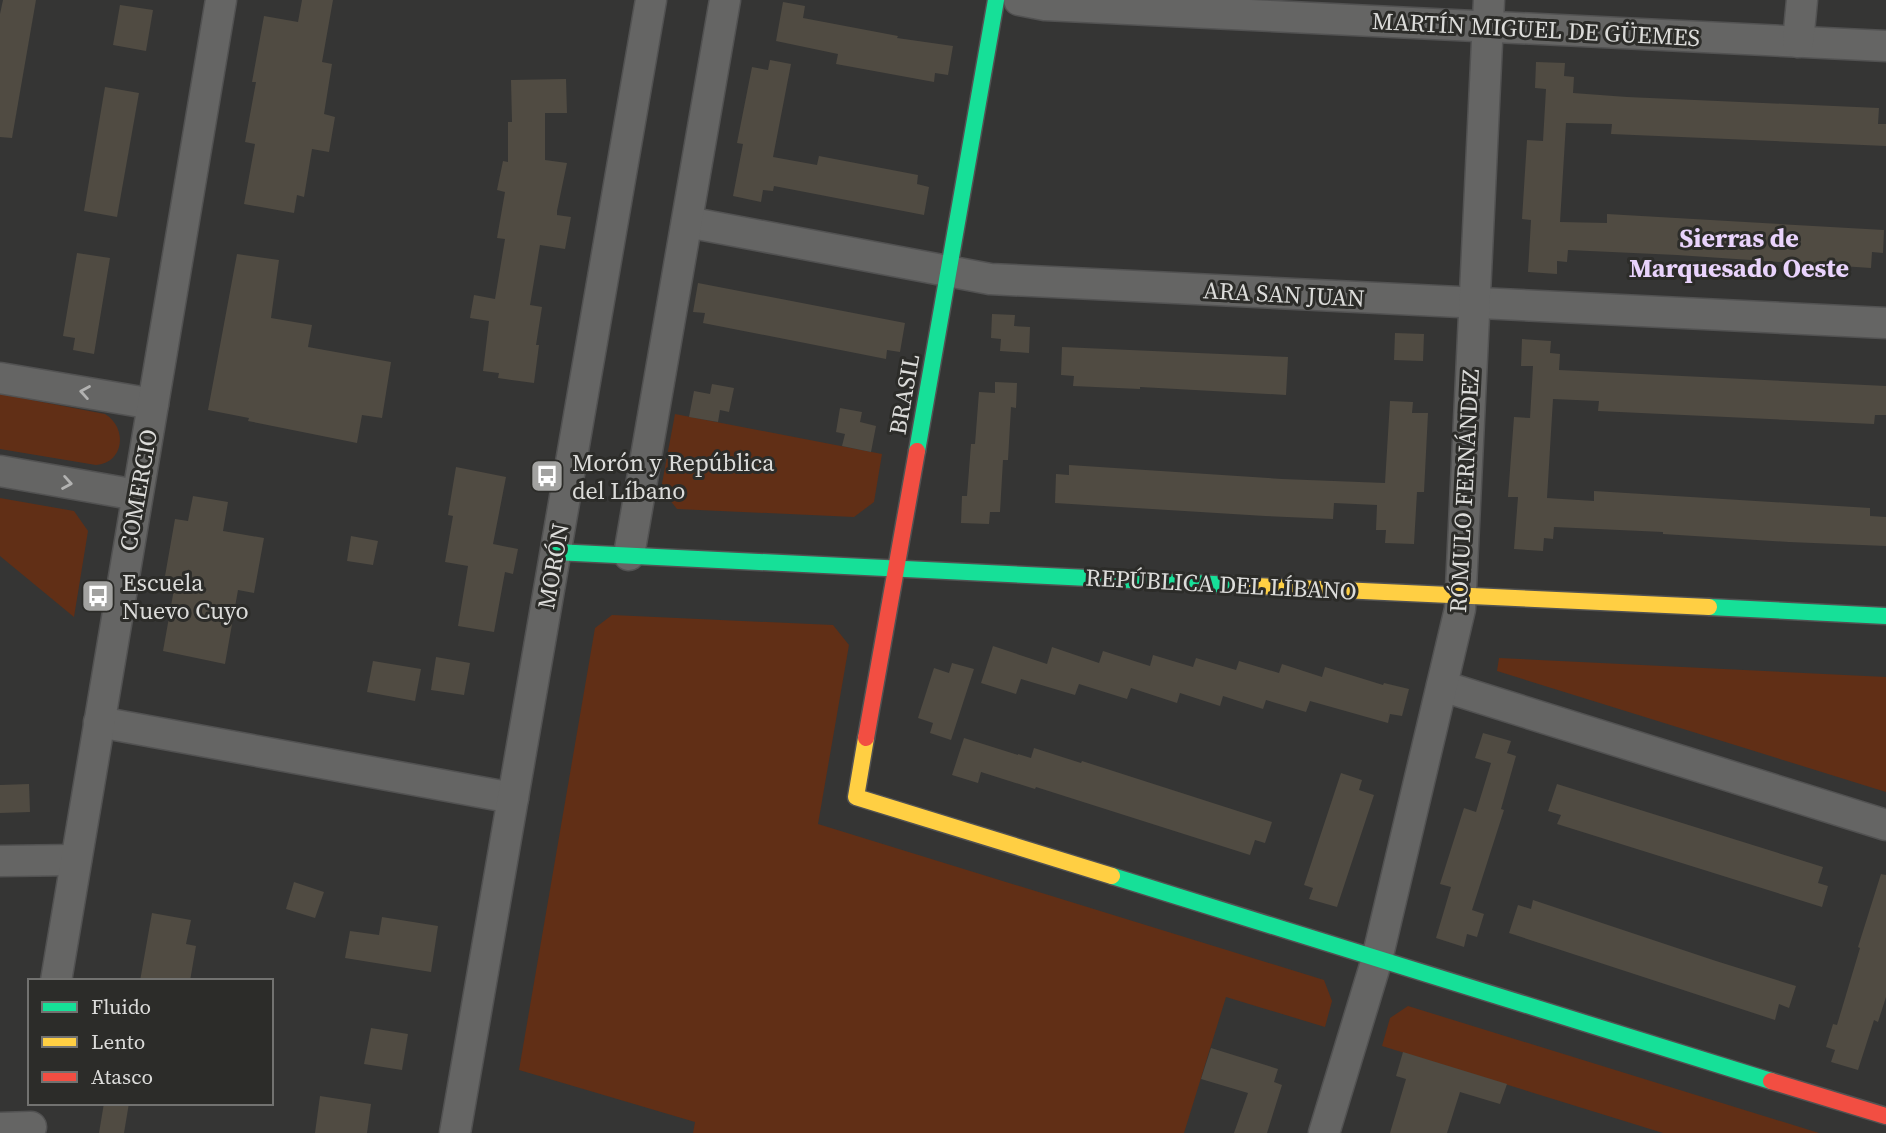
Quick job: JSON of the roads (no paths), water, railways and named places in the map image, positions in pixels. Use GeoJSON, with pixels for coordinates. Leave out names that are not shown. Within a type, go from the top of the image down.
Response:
{"type":"FeatureCollection","features":[{"type":"Feature","properties":{"kind":"street","name":"COMERCIO"},"geometry":{"type":"LineString","coordinates":[[56,979],[220,0]]}},
{"type":"Feature","properties":{"kind":"street","name":"MORÓN"},"geometry":{"type":"LineString","coordinates":[[455,1133],[651,0]]}},
{"type":"Feature","properties":{"kind":"street"},"geometry":{"type":"LineString","coordinates":[[629,555],[725,0]]}},
{"type":"Feature","properties":{"kind":"street","name":"BRASIL"},"geometry":{"type":"LineString","coordinates":[[996,0],[856,797],[1377,959]]}},
{"type":"Feature","properties":{"kind":"street","name":"MARTÍN MIGUEL DE GÜEMES"},"geometry":{"type":"LineString","coordinates":[[1019,0],[1045,5],[1488,13],[1798,41],[1886,46]]}},
{"type":"Feature","properties":{"kind":"street"},"geometry":{"type":"LineString","coordinates":[[1798,41],[1802,0]]}},
{"type":"Feature","properties":{"kind":"street","name":"RÓMULO FERNÁNDEZ"},"geometry":{"type":"LineString","coordinates":[[1324,1133],[1377,959],[1460,609],[1488,13]]}},
{"type":"Feature","properties":{"kind":"street","name":"ARA SAN JUAN"},"geometry":{"type":"LineString","coordinates":[[687,222],[990,279],[1886,323]]}},
{"type":"Feature","properties":{"kind":"street"},"geometry":{"type":"LineString","coordinates":[[0,378],[153,404]]}},
{"type":"Feature","properties":{"kind":"street"},"geometry":{"type":"LineString","coordinates":[[0,471],[137,495]]}},
{"type":"Feature","properties":{"kind":"street","name":"REPÚBLICA DEL LÍBANO"},"geometry":{"type":"LineString","coordinates":[[555,552],[1886,616]]}},
{"type":"Feature","properties":{"kind":"street"},"geometry":{"type":"LineString","coordinates":[[1442,686],[1886,825]]}},
{"type":"Feature","properties":{"kind":"street"},"geometry":{"type":"LineString","coordinates":[[99,722],[513,798]]}},
{"type":"Feature","properties":{"kind":"street"},"geometry":{"type":"LineString","coordinates":[[0,861],[76,860]]}},
{"type":"Feature","properties":{"kind":"street"},"geometry":{"type":"LineString","coordinates":[[1377,959],[1886,1116]]}},
{"type":"Feature","properties":{"kind":"street"},"geometry":{"type":"LineString","coordinates":[[0,1128],[32,1121]]}},
{"type":"Feature","properties":{"kind":"place","name":"Morón y República del Líbano"},"geometry":{"type":"Point","coordinates":[547,476]}},
{"type":"Feature","properties":{"kind":"place","name":"Escuela Nuevo Cuyo"},"geometry":{"type":"Point","coordinates":[98,596]}},
{"type":"Feature","properties":{"kind":"district","name":"Sierras de Marquesado Oeste"},"geometry":{"type":"Point","coordinates":[1739,253]}}]}
